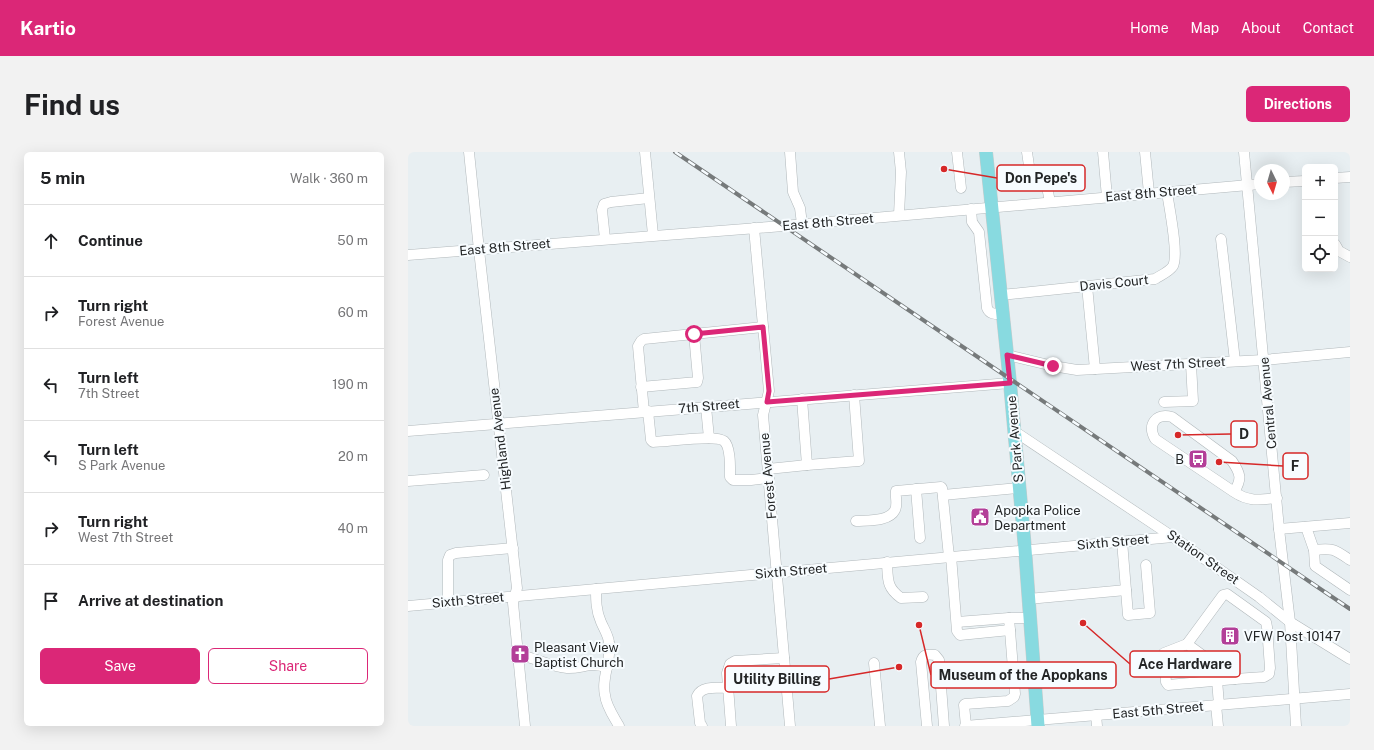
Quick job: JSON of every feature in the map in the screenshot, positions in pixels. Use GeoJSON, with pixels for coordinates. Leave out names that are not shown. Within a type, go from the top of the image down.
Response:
{"type":"FeatureCollection","features":[{"type":"Feature","properties":{"kind":"main road","name":"S Park Avenue"},"geometry":{"type":"LineString","coordinates":[[986,152],[1010,383],[1025,550],[1038,723]]}},
{"type":"Feature","properties":{"kind":"street","name":"Highland Avenue"},"geometry":{"type":"LineString","coordinates":[[469,152],[517,588],[513,603],[525,726]]}},
{"type":"Feature","properties":{"kind":"street"},"geometry":{"type":"LineString","coordinates":[[645,152],[653,236]]}},
{"type":"Feature","properties":{"kind":"street"},"geometry":{"type":"LineString","coordinates":[[790,152],[793,192],[800,208],[802,224]]}},
{"type":"Feature","properties":{"kind":"street"},"geometry":{"type":"LineString","coordinates":[[898,216],[901,172],[899,152]]}},
{"type":"Feature","properties":{"kind":"street"},"geometry":{"type":"LineString","coordinates":[[957,152],[961,188]]}},
{"type":"Feature","properties":{"kind":"street"},"geometry":{"type":"LineString","coordinates":[[1028,152],[1030,173],[1047,186],[1050,202]]}},
{"type":"Feature","properties":{"kind":"street"},"geometry":{"type":"LineString","coordinates":[[1103,152],[1107,197]]}},
{"type":"Feature","properties":{"kind":"street"},"geometry":{"type":"LineString","coordinates":[[1145,152],[1149,193]]}},
{"type":"Feature","properties":{"kind":"street","name":"Central Avenue"},"geometry":{"type":"LineString","coordinates":[[1244,152],[1279,529],[1290,622],[1296,726]]}},
{"type":"Feature","properties":{"kind":"street"},"geometry":{"type":"LineString","coordinates":[[1338,178],[1350,177]]}},
{"type":"Feature","properties":{"kind":"street"},"geometry":{"type":"LineString","coordinates":[[1290,181],[1302,180]]}},
{"type":"Feature","properties":{"kind":"street","name":"East 8th Street"},"geometry":{"type":"LineString","coordinates":[[408,256],[1254,185]]}},
{"type":"Feature","properties":{"kind":"street","name":"Davis Court"},"geometry":{"type":"LineString","coordinates":[[1001,295],[1155,279],[1168,271],[1173,265],[1176,254],[1167,192]]}},
{"type":"Feature","properties":{"kind":"street"},"geometry":{"type":"LineString","coordinates":[[605,239],[602,210],[604,204],[649,198]]}},
{"type":"Feature","properties":{"kind":"street"},"geometry":{"type":"LineString","coordinates":[[971,209],[972,222],[979,232],[984,282],[989,312],[992,314],[1003,314]]}},
{"type":"Feature","properties":{"kind":"street","name":"Forest Avenue"},"geometry":{"type":"LineString","coordinates":[[754,228],[769,391],[763,415],[790,726]]}},
{"type":"Feature","properties":{"kind":"street"},"geometry":{"type":"LineString","coordinates":[[1221,239],[1235,361]]}},
{"type":"Feature","properties":{"kind":"street"},"geometry":{"type":"LineString","coordinates":[[1338,249],[1350,257]]}},
{"type":"Feature","properties":{"kind":"street"},"geometry":{"type":"LineString","coordinates":[[981,253],[996,251]]}},
{"type":"Feature","properties":{"kind":"street"},"geometry":{"type":"LineString","coordinates":[[984,282],[999,281]]}},
{"type":"Feature","properties":{"kind":"street"},"geometry":{"type":"LineString","coordinates":[[1087,286],[1095,369]]}},
{"type":"Feature","properties":{"kind":"street"},"geometry":{"type":"LineString","coordinates":[[763,327],[644,339],[641,341],[638,346],[641,387],[651,440],[653,442],[709,438],[724,441],[728,448],[730,477],[733,480],[751,480],[768,473],[807,465],[859,461],[854,395]]}},
{"type":"Feature","properties":{"kind":"street"},"geometry":{"type":"LineString","coordinates":[[641,387],[697,382],[698,378],[694,334]]}},
{"type":"Feature","properties":{"kind":"street","name":"West 7th Street"},"geometry":{"type":"LineString","coordinates":[[1007,355],[1077,370],[1263,360],[1350,352]]}},
{"type":"Feature","properties":{"kind":"street"},"geometry":{"type":"LineString","coordinates":[[1164,402],[1193,401],[1191,364]]}},
{"type":"Feature","properties":{"kind":"street","name":"7th Street"},"geometry":{"type":"LineString","coordinates":[[408,431],[1010,383]]}},
{"type":"Feature","properties":{"kind":"street"},"geometry":{"type":"LineString","coordinates":[[802,399],[807,465]]}},
{"type":"Feature","properties":{"kind":"street"},"geometry":{"type":"LineString","coordinates":[[706,407],[709,438]]}},
{"type":"Feature","properties":{"kind":"street"},"geometry":{"type":"LineString","coordinates":[[1234,492],[1240,480],[1237,468],[1232,461],[1172,417],[1160,417],[1154,421],[1151,426],[1151,433],[1155,439],[1242,498],[1251,500],[1277,498]]}},
{"type":"Feature","properties":{"kind":"street","name":"Station Street"},"geometry":{"type":"LineString","coordinates":[[1014,431],[1260,596],[1290,622],[1350,659]]}},
{"type":"Feature","properties":{"kind":"street"},"geometry":{"type":"LineString","coordinates":[[408,481],[484,475]]}},
{"type":"Feature","properties":{"kind":"street"},"geometry":{"type":"LineString","coordinates":[[856,521],[886,518],[896,510],[896,491],[941,487],[950,556],[957,631],[960,635],[1010,630]]}},
{"type":"Feature","properties":{"kind":"street"},"geometry":{"type":"LineString","coordinates":[[943,495],[1019,488]]}},
{"type":"Feature","properties":{"kind":"street"},"geometry":{"type":"LineString","coordinates":[[916,489],[920,538]]}},
{"type":"Feature","properties":{"kind":"street"},"geometry":{"type":"LineString","coordinates":[[1279,529],[1350,523]]}},
{"type":"Feature","properties":{"kind":"street"},"geometry":{"type":"LineString","coordinates":[[1306,526],[1314,550],[1315,566],[1350,590]]}},
{"type":"Feature","properties":{"kind":"street","name":"Sixth Street"},"geometry":{"type":"LineString","coordinates":[[408,606],[1173,537]]}},
{"type":"Feature","properties":{"kind":"street"},"geometry":{"type":"LineString","coordinates":[[1122,541],[1128,615],[1150,613],[1146,565]]}},
{"type":"Feature","properties":{"kind":"street"},"geometry":{"type":"LineString","coordinates":[[448,602],[448,560],[450,555],[456,553],[513,548]]}},
{"type":"Feature","properties":{"kind":"street"},"geometry":{"type":"LineString","coordinates":[[1314,550],[1327,548],[1336,550],[1350,560]]}},
{"type":"Feature","properties":{"kind":"street"},"geometry":{"type":"LineString","coordinates":[[887,562],[890,589],[895,594],[901,598],[923,597]]}},
{"type":"Feature","properties":{"kind":"street"},"geometry":{"type":"LineString","coordinates":[[596,588],[596,606],[609,643],[604,695],[619,726]]}},
{"type":"Feature","properties":{"kind":"street"},"geometry":{"type":"LineString","coordinates":[[1028,599],[1126,590]]}},
{"type":"Feature","properties":{"kind":"street"},"geometry":{"type":"LineString","coordinates":[[1227,594],[1250,610],[1266,622],[1268,627],[1269,674],[1264,677],[1168,685],[1166,682],[1164,653],[1187,644],[1223,595],[1227,594]]}},
{"type":"Feature","properties":{"kind":"street"},"geometry":{"type":"LineString","coordinates":[[1250,610],[1260,596]]}},
{"type":"Feature","properties":{"kind":"street"},"geometry":{"type":"LineString","coordinates":[[966,726],[965,704],[1008,701],[1014,697],[1009,618]]}},
{"type":"Feature","properties":{"kind":"street"},"geometry":{"type":"LineString","coordinates":[[957,622],[1029,618]]}},
{"type":"Feature","properties":{"kind":"street"},"geometry":{"type":"LineString","coordinates":[[1187,644],[1235,679]]}},
{"type":"Feature","properties":{"kind":"street"},"geometry":{"type":"LineString","coordinates":[[927,726],[921,662],[922,657],[930,654],[935,655],[939,660],[944,726]]}},
{"type":"Feature","properties":{"kind":"street"},"geometry":{"type":"LineString","coordinates":[[518,655],[529,656],[549,664],[567,668],[591,664],[601,665],[607,668]]}},
{"type":"Feature","properties":{"kind":"street"},"geometry":{"type":"LineString","coordinates":[[728,726],[728,668],[732,662],[784,658]]}},
{"type":"Feature","properties":{"kind":"street"},"geometry":{"type":"LineString","coordinates":[[874,663],[880,726]]}},
{"type":"Feature","properties":{"kind":"street"},"geometry":{"type":"LineString","coordinates":[[1217,680],[1218,726]]}},
{"type":"Feature","properties":{"kind":"street"},"geometry":{"type":"LineString","coordinates":[[702,726],[700,723],[697,696],[699,693],[704,689],[728,688]]}},
{"type":"Feature","properties":{"kind":"street","name":"East 5th Street"},"geometry":{"type":"LineString","coordinates":[[966,726],[1038,723],[1096,715],[1350,694]]}},
{"type":"Feature","properties":{"kind":"street"},"geometry":{"type":"LineString","coordinates":[[1096,715],[1097,726]]}},
{"type":"Feature","properties":{"kind":"railway"},"geometry":{"type":"LineString","coordinates":[[675,152],[1350,609]]}},
{"type":"Feature","properties":{"kind":"place","name":"Don Pepe's"},"geometry":{"type":"Point","coordinates":[944,169]}},
{"type":"Feature","properties":{"kind":"place","name":"D"},"geometry":{"type":"Point","coordinates":[1178,435]}},
{"type":"Feature","properties":{"kind":"place","name":"B"},"geometry":{"type":"Point","coordinates":[1198,459]}},
{"type":"Feature","properties":{"kind":"place","name":"F"},"geometry":{"type":"Point","coordinates":[1219,462]}},
{"type":"Feature","properties":{"kind":"place","name":"Apopka Police Department"},"geometry":{"type":"Point","coordinates":[980,517]}},
{"type":"Feature","properties":{"kind":"place","name":"Ace Hardware"},"geometry":{"type":"Point","coordinates":[1083,623]}},
{"type":"Feature","properties":{"kind":"place","name":"Museum of the Apopkans"},"geometry":{"type":"Point","coordinates":[919,625]}},
{"type":"Feature","properties":{"kind":"place","name":"VFW Post 10147"},"geometry":{"type":"Point","coordinates":[1230,636]}},
{"type":"Feature","properties":{"kind":"place","name":"Pleasant View Baptist Church"},"geometry":{"type":"Point","coordinates":[520,654]}},
{"type":"Feature","properties":{"kind":"place","name":"Utility Billing"},"geometry":{"type":"Point","coordinates":[899,667]}},
{"type":"Feature","properties":{"kind":"route"},"geometry":{"type":"LineString","coordinates":[[694,334],[763,327],[769,391],[767,402],[1010,383],[1007,355],[1053,366]]}}]}
